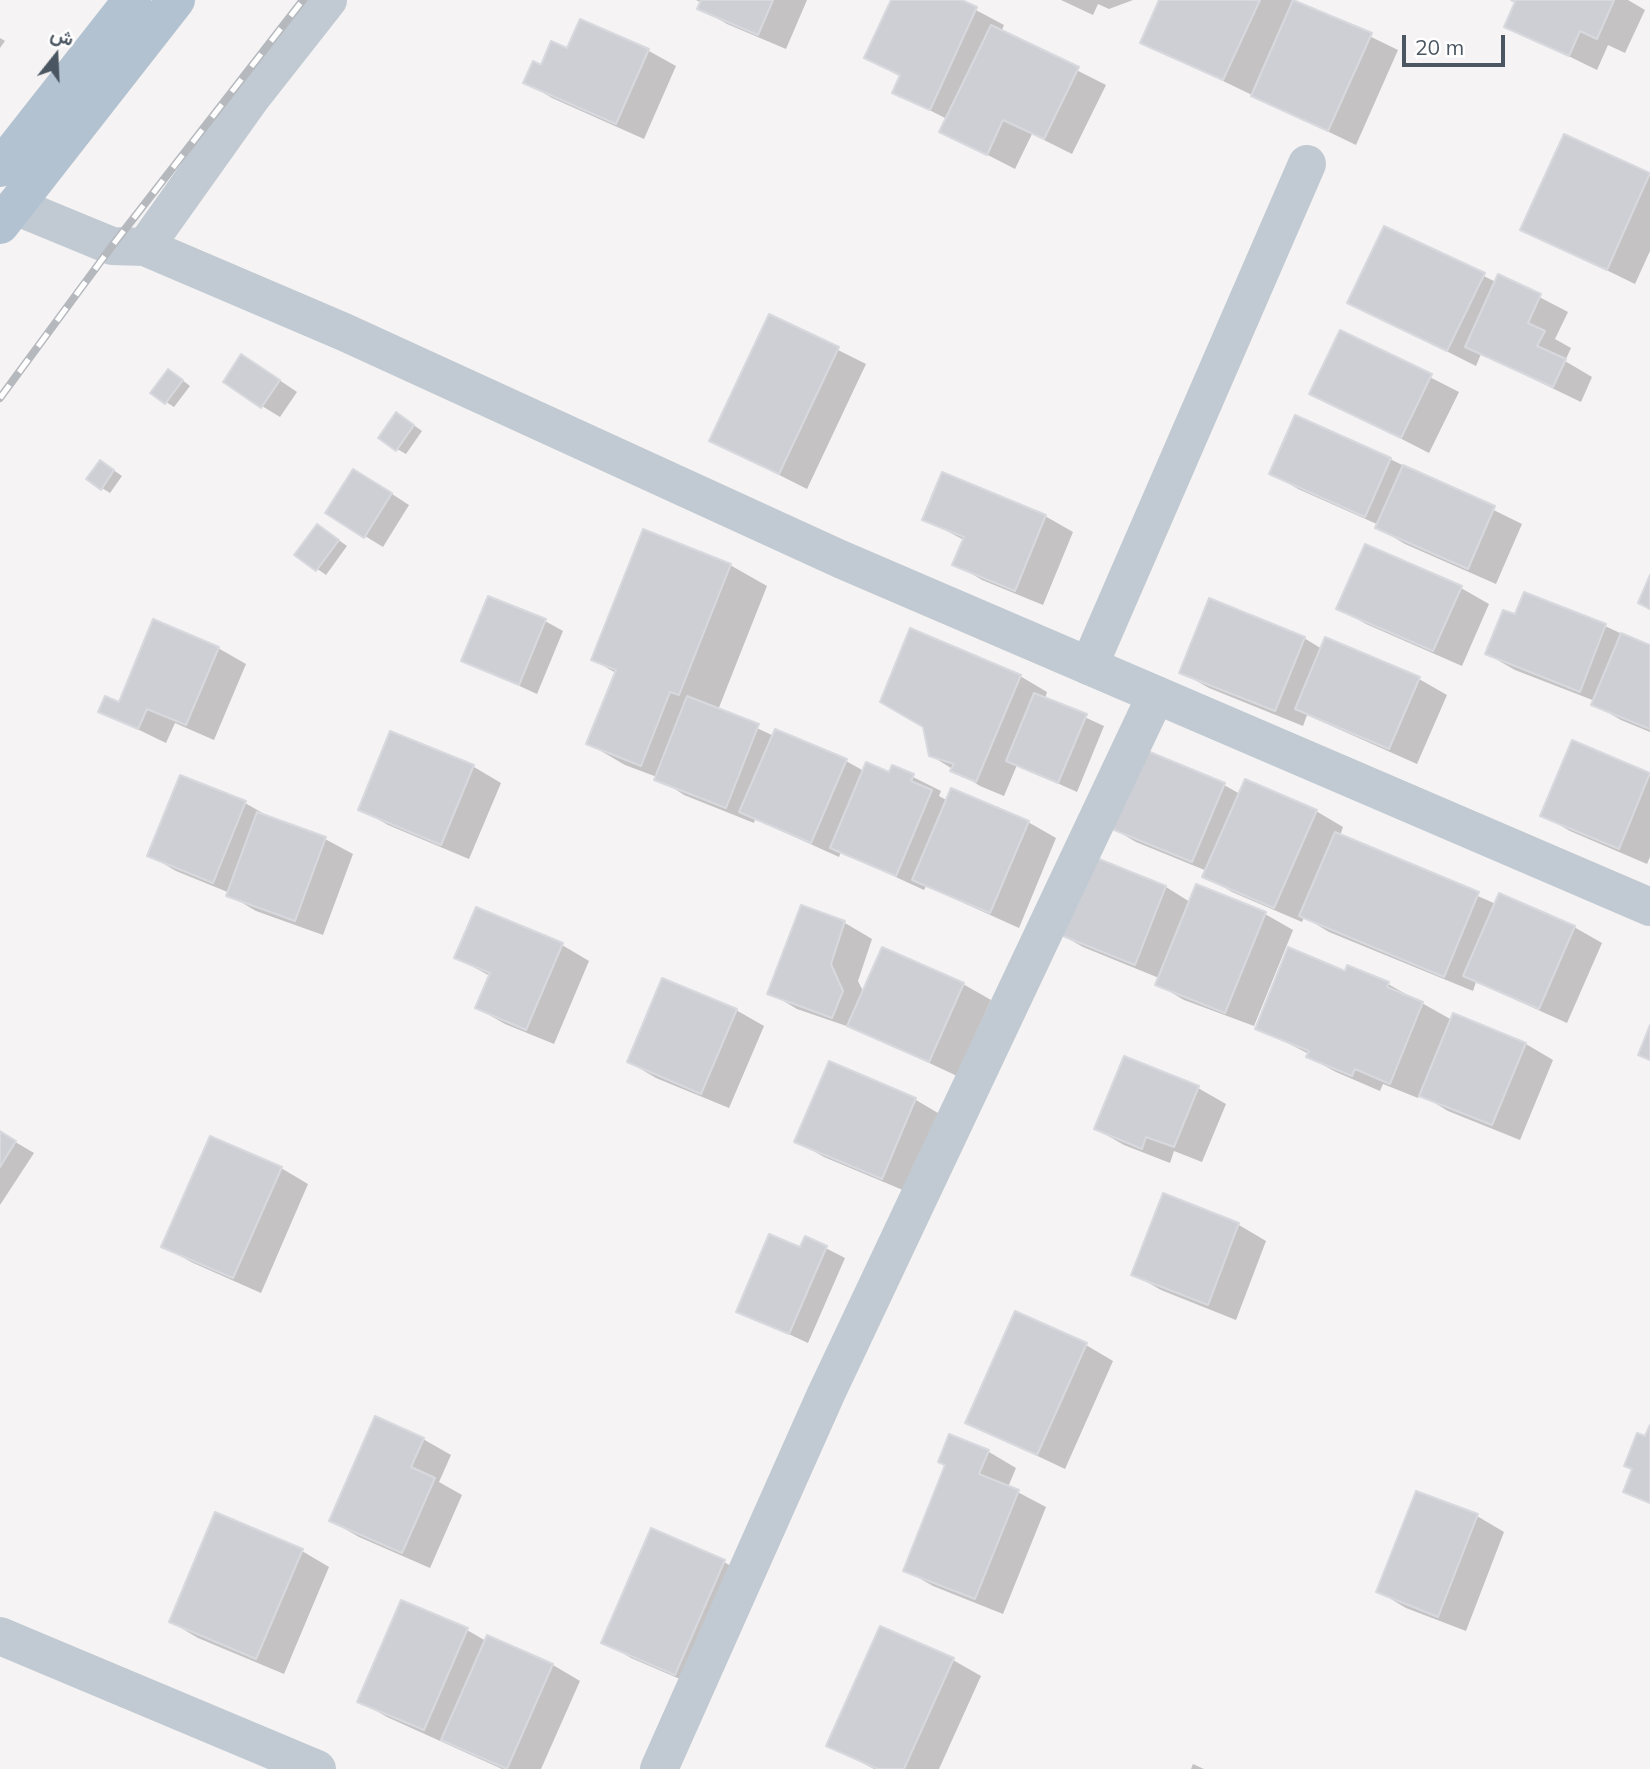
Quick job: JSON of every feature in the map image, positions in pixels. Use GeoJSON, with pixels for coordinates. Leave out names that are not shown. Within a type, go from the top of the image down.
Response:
{"type":"FeatureCollection","features":[{"type":"Feature","properties":{"kind":"main road"},"geometry":{"type":"LineString","coordinates":[[0,168],[132,0]]}},
{"type":"Feature","properties":{"kind":"main road"},"geometry":{"type":"LineString","coordinates":[[8,215],[176,0]]}},
{"type":"Feature","properties":{"kind":"street"},"geometry":{"type":"LineString","coordinates":[[145,247],[251,98],[328,0]]}},
{"type":"Feature","properties":{"kind":"street"},"geometry":{"type":"LineString","coordinates":[[1089,666],[1307,164]]}},
{"type":"Feature","properties":{"kind":"street"},"geometry":{"type":"LineString","coordinates":[[8,215],[112,246],[145,247],[344,332],[840,559],[1650,907]]}},
{"type":"Feature","properties":{"kind":"street"},"geometry":{"type":"LineString","coordinates":[[659,1769],[827,1394],[1156,695]]}},
{"type":"Feature","properties":{"kind":"street"},"geometry":{"type":"LineString","coordinates":[[0,1636],[317,1769]]}},
{"type":"Feature","properties":{"kind":"building"},"geometry":{"type":"Polygon","coordinates":[[[701,0],[773,0],[758,35],[697,9],[701,0]]]}},
{"type":"Feature","properties":{"kind":"building"},"geometry":{"type":"Polygon","coordinates":[[[891,0],[962,0],[977,7],[930,110],[892,93],[900,75],[864,58],[891,0]]]}},
{"type":"Feature","properties":{"kind":"building"},"geometry":{"type":"Polygon","coordinates":[[[1159,0],[1260,0],[1223,80],[1140,43],[1159,0]]]}},
{"type":"Feature","properties":{"kind":"building"},"geometry":{"type":"Polygon","coordinates":[[[1293,0],[1372,33],[1328,131],[1251,96],[1293,0]]]}},
{"type":"Feature","properties":{"kind":"building"},"geometry":{"type":"Polygon","coordinates":[[[1511,0],[1614,0],[1597,39],[1580,31],[1569,56],[1504,27],[1515,2],[1511,0]]]}},
{"type":"Feature","properties":{"kind":"building"},"geometry":{"type":"Polygon","coordinates":[[[580,19],[649,49],[616,124],[523,83],[533,61],[541,65],[551,41],[567,48],[580,19]]]}},
{"type":"Feature","properties":{"kind":"building"},"geometry":{"type":"Polygon","coordinates":[[[991,25],[1079,67],[1044,139],[1003,120],[987,155],[939,132],[991,25]]]}},
{"type":"Feature","properties":{"kind":"building"},"geometry":{"type":"Polygon","coordinates":[[[1564,134],[1650,173],[1607,270],[1520,230],[1564,134]]]}},
{"type":"Feature","properties":{"kind":"building"},"geometry":{"type":"Polygon","coordinates":[[[1384,226],[1485,273],[1447,351],[1347,303],[1384,226]]]}},
{"type":"Feature","properties":{"kind":"building"},"geometry":{"type":"Polygon","coordinates":[[[1498,274],[1541,294],[1528,323],[1545,331],[1537,346],[1566,359],[1553,387],[1465,347],[1498,274]]]}},
{"type":"Feature","properties":{"kind":"building"},"geometry":{"type":"Polygon","coordinates":[[[769,314],[839,347],[779,474],[709,441],[769,314]]]}},
{"type":"Feature","properties":{"kind":"building"},"geometry":{"type":"Polygon","coordinates":[[[1340,330],[1432,374],[1401,438],[1309,394],[1340,330]]]}},
{"type":"Feature","properties":{"kind":"building"},"geometry":{"type":"Polygon","coordinates":[[[241,354],[280,380],[261,408],[223,382],[241,354]]]}},
{"type":"Feature","properties":{"kind":"building"},"geometry":{"type":"Polygon","coordinates":[[[168,369],[183,380],[165,404],[150,393],[168,369]]]}},
{"type":"Feature","properties":{"kind":"building"},"geometry":{"type":"Polygon","coordinates":[[[396,412],[414,425],[396,451],[378,438],[396,412]]]}},
{"type":"Feature","properties":{"kind":"building"},"geometry":{"type":"Polygon","coordinates":[[[1295,415],[1391,458],[1365,517],[1269,474],[1295,415]]]}},
{"type":"Feature","properties":{"kind":"building"},"geometry":{"type":"Polygon","coordinates":[[[100,460],[114,470],[101,490],[86,479],[100,460]]]}},
{"type":"Feature","properties":{"kind":"building"},"geometry":{"type":"Polygon","coordinates":[[[1403,465],[1495,506],[1468,569],[1375,528],[1403,465]]]}},
{"type":"Feature","properties":{"kind":"building"},"geometry":{"type":"Polygon","coordinates":[[[353,469],[392,493],[364,538],[325,513],[353,469]]]}},
{"type":"Feature","properties":{"kind":"building"},"geometry":{"type":"Polygon","coordinates":[[[942,472],[1046,515],[1015,591],[952,565],[964,537],[922,520],[942,472]]]}},
{"type":"Feature","properties":{"kind":"building"},"geometry":{"type":"Polygon","coordinates":[[[317,524],[339,540],[316,571],[294,555],[317,524]]]}},
{"type":"Feature","properties":{"kind":"building"},"geometry":{"type":"Polygon","coordinates":[[[643,529],[731,564],[679,695],[670,692],[641,766],[586,744],[616,670],[591,660],[643,529]]]}},
{"type":"Feature","properties":{"kind":"building"},"geometry":{"type":"Polygon","coordinates":[[[1365,544],[1462,586],[1433,651],[1336,609],[1365,544]]]}},
{"type":"Feature","properties":{"kind":"building"},"geometry":{"type":"Polygon","coordinates":[[[1650,575],[1650,609],[1638,603],[1650,575]]]}},
{"type":"Feature","properties":{"kind":"building"},"geometry":{"type":"Polygon","coordinates":[[[1524,592],[1606,624],[1580,692],[1485,654],[1503,610],[1515,614],[1524,592]]]}},
{"type":"Feature","properties":{"kind":"building"},"geometry":{"type":"Polygon","coordinates":[[[488,596],[546,619],[519,685],[461,661],[488,596]]]}},
{"type":"Feature","properties":{"kind":"building"},"geometry":{"type":"Polygon","coordinates":[[[1209,598],[1305,637],[1275,711],[1179,673],[1209,598]]]}},
{"type":"Feature","properties":{"kind":"building"},"geometry":{"type":"Polygon","coordinates":[[[153,619],[219,647],[186,725],[147,709],[138,729],[98,712],[105,696],[119,702],[153,619]]]}},
{"type":"Feature","properties":{"kind":"building"},"geometry":{"type":"Polygon","coordinates":[[[910,628],[1021,675],[976,782],[950,771],[954,764],[929,756],[923,727],[880,702],[910,628]]]}},
{"type":"Feature","properties":{"kind":"building"},"geometry":{"type":"Polygon","coordinates":[[[1621,633],[1650,645],[1650,729],[1591,705],[1621,633]]]}},
{"type":"Feature","properties":{"kind":"building"},"geometry":{"type":"Polygon","coordinates":[[[1325,637],[1420,677],[1389,749],[1295,709],[1325,637]]]}},
{"type":"Feature","properties":{"kind":"building"},"geometry":{"type":"Polygon","coordinates":[[[1034,693],[1087,714],[1058,783],[1006,761],[1034,693]]]}},
{"type":"Feature","properties":{"kind":"building"},"geometry":{"type":"Polygon","coordinates":[[[687,696],[759,724],[726,808],[654,780],[687,696]]]}},
{"type":"Feature","properties":{"kind":"building"},"geometry":{"type":"Polygon","coordinates":[[[775,729],[847,759],[811,843],[739,812],[775,729]]]}},
{"type":"Feature","properties":{"kind":"building"},"geometry":{"type":"Polygon","coordinates":[[[390,731],[474,765],[441,845],[358,810],[390,731]]]}},
{"type":"Feature","properties":{"kind":"building"},"geometry":{"type":"Polygon","coordinates":[[[1572,740],[1650,773],[1619,849],[1540,816],[1572,740]]]}},
{"type":"Feature","properties":{"kind":"building"},"geometry":{"type":"Polygon","coordinates":[[[1140,748],[1225,783],[1192,862],[1107,827],[1140,748]]]}},
{"type":"Feature","properties":{"kind":"building"},"geometry":{"type":"Polygon","coordinates":[[[866,762],[889,772],[892,765],[914,774],[911,781],[932,790],[896,876],[830,848],[866,762]]]}},
{"type":"Feature","properties":{"kind":"building"},"geometry":{"type":"Polygon","coordinates":[[[180,775],[246,801],[213,883],[147,856],[180,775]]]}},
{"type":"Feature","properties":{"kind":"building"},"geometry":{"type":"Polygon","coordinates":[[[1245,779],[1317,810],[1274,908],[1202,877],[1245,779]]]}},
{"type":"Feature","properties":{"kind":"building"},"geometry":{"type":"Polygon","coordinates":[[[951,788],[1029,821],[990,913],[912,880],[951,788]]]}},
{"type":"Feature","properties":{"kind":"building"},"geometry":{"type":"Polygon","coordinates":[[[257,812],[326,837],[295,921],[226,896],[257,812]]]}},
{"type":"Feature","properties":{"kind":"building"},"geometry":{"type":"Polygon","coordinates":[[[1335,832],[1479,892],[1444,977],[1299,916],[1335,832]]]}},
{"type":"Feature","properties":{"kind":"building"},"geometry":{"type":"Polygon","coordinates":[[[1084,853],[1166,886],[1135,965],[1053,932],[1084,853]]]}},
{"type":"Feature","properties":{"kind":"building"},"geometry":{"type":"Polygon","coordinates":[[[1196,884],[1266,912],[1225,1013],[1155,985],[1196,884]]]}},
{"type":"Feature","properties":{"kind":"building"},"geometry":{"type":"Polygon","coordinates":[[[1499,893],[1575,926],[1539,1009],[1463,976],[1499,893]]]}},
{"type":"Feature","properties":{"kind":"building"},"geometry":{"type":"Polygon","coordinates":[[[801,905],[845,921],[831,964],[843,991],[832,1018],[767,994],[801,905]]]}},
{"type":"Feature","properties":{"kind":"building"},"geometry":{"type":"Polygon","coordinates":[[[476,907],[563,943],[526,1030],[475,1008],[490,973],[454,958],[476,907]]]}},
{"type":"Feature","properties":{"kind":"building"},"geometry":{"type":"Polygon","coordinates":[[[882,947],[964,983],[929,1062],[847,1026],[882,947]]]}},
{"type":"Feature","properties":{"kind":"building"},"geometry":{"type":"Polygon","coordinates":[[[1288,947],[1345,971],[1347,965],[1389,982],[1387,987],[1423,1002],[1390,1084],[1355,1069],[1352,1076],[1306,1057],[1309,1051],[1255,1029],[1288,947]]]}},
{"type":"Feature","properties":{"kind":"building"},"geometry":{"type":"Polygon","coordinates":[[[662,978],[737,1009],[701,1094],[627,1062],[662,978]]]}},
{"type":"Feature","properties":{"kind":"building"},"geometry":{"type":"Polygon","coordinates":[[[1453,1013],[1526,1043],[1492,1125],[1419,1096],[1453,1013]]]}},
{"type":"Feature","properties":{"kind":"building"},"geometry":{"type":"Polygon","coordinates":[[[1650,1025],[1650,1060],[1638,1055],[1650,1025]]]}},
{"type":"Feature","properties":{"kind":"building"},"geometry":{"type":"Polygon","coordinates":[[[1124,1056],[1199,1086],[1174,1147],[1146,1137],[1142,1149],[1094,1129],[1124,1056]]]}},
{"type":"Feature","properties":{"kind":"building"},"geometry":{"type":"Polygon","coordinates":[[[829,1061],[916,1098],[882,1179],[794,1142],[829,1061]]]}},
{"type":"Feature","properties":{"kind":"building"},"geometry":{"type":"Polygon","coordinates":[[[0,1131],[16,1141],[0,1167],[0,1131]]]}},
{"type":"Feature","properties":{"kind":"building"},"geometry":{"type":"Polygon","coordinates":[[[210,1136],[282,1167],[233,1278],[161,1247],[210,1136]]]}},
{"type":"Feature","properties":{"kind":"building"},"geometry":{"type":"Polygon","coordinates":[[[1163,1193],[1239,1223],[1208,1305],[1131,1275],[1163,1193]]]}},
{"type":"Feature","properties":{"kind":"building"},"geometry":{"type":"Polygon","coordinates":[[[769,1234],[800,1247],[805,1236],[827,1246],[789,1334],[736,1312],[769,1234]]]}},
{"type":"Feature","properties":{"kind":"building"},"geometry":{"type":"Polygon","coordinates":[[[1015,1311],[1087,1343],[1037,1455],[965,1423],[1015,1311]]]}},
{"type":"Feature","properties":{"kind":"building"},"geometry":{"type":"Polygon","coordinates":[[[375,1416],[424,1438],[411,1467],[435,1478],[402,1553],[329,1521],[375,1416]]]}},
{"type":"Feature","properties":{"kind":"building"},"geometry":{"type":"Polygon","coordinates":[[[1650,1425],[1650,1503],[1623,1492],[1632,1469],[1624,1466],[1637,1433],[1645,1436],[1650,1425]]]}},
{"type":"Feature","properties":{"kind":"building"},"geometry":{"type":"Polygon","coordinates":[[[949,1434],[989,1450],[979,1474],[1019,1490],[975,1599],[903,1571],[945,1465],[938,1462],[949,1434]]]}},
{"type":"Feature","properties":{"kind":"building"},"geometry":{"type":"Polygon","coordinates":[[[1416,1491],[1478,1514],[1438,1617],[1376,1592],[1416,1491]]]}},
{"type":"Feature","properties":{"kind":"building"},"geometry":{"type":"Polygon","coordinates":[[[215,1512],[303,1549],[256,1659],[169,1622],[215,1512]]]}},
{"type":"Feature","properties":{"kind":"building"},"geometry":{"type":"Polygon","coordinates":[[[651,1528],[725,1560],[675,1675],[601,1643],[651,1528]]]}},
{"type":"Feature","properties":{"kind":"building"},"geometry":{"type":"Polygon","coordinates":[[[401,1600],[468,1628],[424,1730],[357,1702],[401,1600]]]}},
{"type":"Feature","properties":{"kind":"building"},"geometry":{"type":"Polygon","coordinates":[[[880,1626],[954,1658],[904,1769],[878,1769],[826,1746],[880,1626]]]}},
{"type":"Feature","properties":{"kind":"building"},"geometry":{"type":"Polygon","coordinates":[[[487,1635],[553,1664],[507,1769],[441,1740],[487,1635]]]}},
{"type":"Feature","properties":{"kind":"railway"},"geometry":{"type":"LineString","coordinates":[[0,398],[112,246],[303,0]]}}]}
